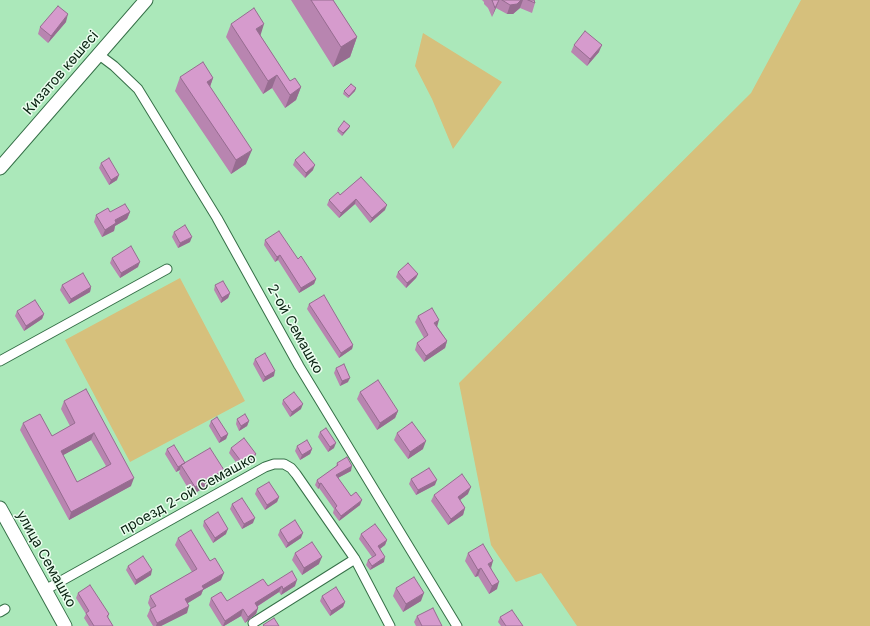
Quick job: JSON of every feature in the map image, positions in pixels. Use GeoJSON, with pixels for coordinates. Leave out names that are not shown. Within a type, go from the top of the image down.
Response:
{"type":"FeatureCollection","features":[{"type":"Feature","properties":{"kind":"main road","name":"Кизатов көшесі"},"geometry":{"type":"LineString","coordinates":[[0,168],[146,0]]}},
{"type":"Feature","properties":{"kind":"main road","name":"улица Семашко"},"geometry":{"type":"LineString","coordinates":[[0,508],[64,626]]}},
{"type":"Feature","properties":{"kind":"street","name":"2-ой Семашко"},"geometry":{"type":"LineString","coordinates":[[98,54],[114,66],[138,89],[218,218],[299,366],[457,626]]}},
{"type":"Feature","properties":{"kind":"street"},"geometry":{"type":"LineString","coordinates":[[0,361],[167,269]]}},
{"type":"Feature","properties":{"kind":"street","name":"проезд 2-ой Семашко"},"geometry":{"type":"LineString","coordinates":[[45,590],[265,467],[274,464],[284,464],[291,468],[296,474],[355,559],[390,626]]}},
{"type":"Feature","properties":{"kind":"street"},"geometry":{"type":"LineString","coordinates":[[253,623],[355,559]]}},
{"type":"Feature","properties":{"kind":"shaded area"},"geometry":{"type":"Polygon","coordinates":[[[801,0],[870,0],[870,626],[577,626],[541,573],[516,582],[491,545],[459,383],[751,93],[801,0]]]}},
{"type":"Feature","properties":{"kind":"shaded area"},"geometry":{"type":"Polygon","coordinates":[[[423,33],[502,82],[453,149],[432,99],[415,66],[423,33]]]}},
{"type":"Feature","properties":{"kind":"shaded area"},"geometry":{"type":"Polygon","coordinates":[[[180,278],[245,401],[130,462],[65,340],[180,278]]]}},
{"type":"Feature","properties":{"kind":"building"},"geometry":{"type":"Polygon","coordinates":[[[311,0],[333,0],[357,37],[341,47],[311,0]]]}},
{"type":"Feature","properties":{"kind":"building"},"geometry":{"type":"Polygon","coordinates":[[[492,0],[499,0],[495,8],[492,0]]]}},
{"type":"Feature","properties":{"kind":"building"},"geometry":{"type":"Polygon","coordinates":[[[502,0],[521,0],[517,4],[510,5],[502,0]]]}},
{"type":"Feature","properties":{"kind":"building"},"geometry":{"type":"Polygon","coordinates":[[[58,6],[68,14],[51,36],[40,27],[58,6]]]}},
{"type":"Feature","properties":{"kind":"building"},"geometry":{"type":"Polygon","coordinates":[[[254,8],[264,24],[256,29],[290,81],[295,78],[301,87],[290,95],[277,75],[268,81],[231,24],[254,8]]]}},
{"type":"Feature","properties":{"kind":"building"},"geometry":{"type":"Polygon","coordinates":[[[585,31],[602,45],[590,59],[574,45],[585,31]]]}},
{"type":"Feature","properties":{"kind":"building"},"geometry":{"type":"Polygon","coordinates":[[[203,62],[213,78],[207,82],[252,150],[236,160],[180,77],[203,62]]]}},
{"type":"Feature","properties":{"kind":"building"},"geometry":{"type":"Polygon","coordinates":[[[351,84],[356,88],[349,96],[344,91],[351,84]]]}},
{"type":"Feature","properties":{"kind":"building"},"geometry":{"type":"Polygon","coordinates":[[[344,121],[350,126],[343,133],[338,129],[344,121]]]}},
{"type":"Feature","properties":{"kind":"building"},"geometry":{"type":"Polygon","coordinates":[[[304,152],[315,165],[306,173],[295,160],[304,152]]]}},
{"type":"Feature","properties":{"kind":"building"},"geometry":{"type":"Polygon","coordinates":[[[109,158],[119,175],[111,180],[101,163],[109,158]]]}},
{"type":"Feature","properties":{"kind":"building"},"geometry":{"type":"Polygon","coordinates":[[[361,177],[387,205],[372,218],[356,199],[341,213],[329,200],[338,192],[340,195],[361,177]]]}},
{"type":"Feature","properties":{"kind":"building"},"geometry":{"type":"Polygon","coordinates":[[[125,204],[130,212],[115,220],[116,223],[105,230],[96,215],[108,208],[110,212],[125,204]]]}},
{"type":"Feature","properties":{"kind":"building"},"geometry":{"type":"Polygon","coordinates":[[[185,225],[192,237],[180,243],[174,232],[185,225]]]}},
{"type":"Feature","properties":{"kind":"building"},"geometry":{"type":"Polygon","coordinates":[[[279,231],[298,259],[301,256],[316,279],[301,288],[280,255],[277,257],[265,240],[279,231]]]}},
{"type":"Feature","properties":{"kind":"building"},"geometry":{"type":"Polygon","coordinates":[[[131,246],[140,262],[121,273],[112,258],[131,246]]]}},
{"type":"Feature","properties":{"kind":"building"},"geometry":{"type":"Polygon","coordinates":[[[408,263],[418,274],[407,283],[398,272],[408,263]]]}},
{"type":"Feature","properties":{"kind":"building"},"geometry":{"type":"Polygon","coordinates":[[[83,273],[91,287],[71,299],[62,285],[83,273]]]}},
{"type":"Feature","properties":{"kind":"building"},"geometry":{"type":"Polygon","coordinates":[[[223,281],[230,293],[222,298],[215,285],[223,281]]]}},
{"type":"Feature","properties":{"kind":"building"},"geometry":{"type":"Polygon","coordinates":[[[324,295],[353,345],[341,353],[309,304],[324,295]]]}},
{"type":"Feature","properties":{"kind":"building"},"geometry":{"type":"Polygon","coordinates":[[[35,300],[44,314],[26,326],[17,311],[35,300]]]}},
{"type":"Feature","properties":{"kind":"building"},"geometry":{"type":"Polygon","coordinates":[[[432,308],[439,320],[434,323],[447,341],[426,356],[417,343],[428,335],[418,316],[432,308]]]}},
{"type":"Feature","properties":{"kind":"building"},"geometry":{"type":"Polygon","coordinates":[[[265,353],[275,371],[265,377],[255,359],[265,353]]]}},
{"type":"Feature","properties":{"kind":"building"},"geometry":{"type":"Polygon","coordinates":[[[344,364],[350,378],[342,381],[336,368],[344,364]]]}},
{"type":"Feature","properties":{"kind":"building"},"geometry":{"type":"Polygon","coordinates":[[[378,380],[398,411],[380,423],[360,392],[378,380]]]}},
{"type":"Feature","properties":{"kind":"building"},"geometry":{"type":"Polygon","coordinates":[[[86,389],[134,478],[71,512],[23,423],[40,414],[52,436],[75,423],[64,401],[86,389]],[[94,433],[61,451],[77,482],[111,464],[94,433]]]}},
{"type":"Feature","properties":{"kind":"building"},"geometry":{"type":"Polygon","coordinates":[[[294,392],[303,404],[292,412],[283,400],[294,392]]]}},
{"type":"Feature","properties":{"kind":"building"},"geometry":{"type":"Polygon","coordinates":[[[245,414],[249,421],[241,426],[237,419],[245,414]]]}},
{"type":"Feature","properties":{"kind":"building"},"geometry":{"type":"Polygon","coordinates":[[[217,417],[228,434],[221,438],[211,421],[217,417]]]}},
{"type":"Feature","properties":{"kind":"building"},"geometry":{"type":"Polygon","coordinates":[[[412,422],[426,441],[410,452],[397,433],[412,422]]]}},
{"type":"Feature","properties":{"kind":"building"},"geometry":{"type":"Polygon","coordinates":[[[326,428],[336,443],[330,447],[320,432],[326,428]]]}},
{"type":"Feature","properties":{"kind":"building"},"geometry":{"type":"Polygon","coordinates":[[[244,438],[256,454],[243,464],[231,448],[244,438]]]}},
{"type":"Feature","properties":{"kind":"building"},"geometry":{"type":"Polygon","coordinates":[[[307,440],[312,449],[302,455],[297,446],[307,440]]]}},
{"type":"Feature","properties":{"kind":"building"},"geometry":{"type":"Polygon","coordinates":[[[174,445],[185,463],[178,467],[167,449],[174,445]]]}},
{"type":"Feature","properties":{"kind":"building"},"geometry":{"type":"Polygon","coordinates":[[[210,448],[224,470],[195,487],[181,465],[210,448]]]}},
{"type":"Feature","properties":{"kind":"building"},"geometry":{"type":"Polygon","coordinates":[[[347,457],[352,466],[336,475],[351,496],[356,492],[362,500],[341,516],[335,508],[337,506],[321,483],[319,484],[317,480],[338,465],[337,463],[347,457]]]}},
{"type":"Feature","properties":{"kind":"building"},"geometry":{"type":"Polygon","coordinates":[[[429,468],[437,480],[418,490],[411,479],[429,468]]]}},
{"type":"Feature","properties":{"kind":"building"},"geometry":{"type":"Polygon","coordinates":[[[462,474],[471,487],[458,497],[465,508],[451,519],[434,495],[462,474]]]}},
{"type":"Feature","properties":{"kind":"building"},"geometry":{"type":"Polygon","coordinates":[[[269,482],[279,497],[267,505],[257,489],[269,482]]]}},
{"type":"Feature","properties":{"kind":"building"},"geometry":{"type":"Polygon","coordinates":[[[242,498],[255,518],[244,524],[232,504],[242,498]]]}},
{"type":"Feature","properties":{"kind":"building"},"geometry":{"type":"Polygon","coordinates":[[[218,512],[228,529],[215,538],[204,521],[218,512]]]}},
{"type":"Feature","properties":{"kind":"building"},"geometry":{"type":"Polygon","coordinates":[[[295,520],[303,533],[288,543],[280,530],[295,520]]]}},
{"type":"Feature","properties":{"kind":"building"},"geometry":{"type":"Polygon","coordinates":[[[375,524],[387,540],[378,546],[385,557],[372,566],[368,560],[376,555],[361,534],[375,524]]]}},
{"type":"Feature","properties":{"kind":"building"},"geometry":{"type":"Polygon","coordinates":[[[191,530],[210,561],[215,558],[224,573],[202,586],[204,589],[185,599],[189,606],[157,623],[150,609],[156,606],[150,596],[197,569],[178,538],[191,530]]]}},
{"type":"Feature","properties":{"kind":"building"},"geometry":{"type":"Polygon","coordinates":[[[312,542],[322,557],[304,568],[295,553],[312,542]]]}},
{"type":"Feature","properties":{"kind":"building"},"geometry":{"type":"Polygon","coordinates":[[[483,544],[493,561],[488,564],[499,582],[492,586],[481,568],[478,570],[468,553],[483,544]]]}},
{"type":"Feature","properties":{"kind":"building"},"geometry":{"type":"Polygon","coordinates":[[[143,556],[152,570],[136,580],[128,566],[143,556]]]}},
{"type":"Feature","properties":{"kind":"building"},"geometry":{"type":"Polygon","coordinates":[[[292,571],[297,580],[283,589],[282,586],[255,603],[258,608],[248,617],[243,609],[225,621],[211,598],[221,592],[227,601],[263,579],[268,586],[292,571]]]}},
{"type":"Feature","properties":{"kind":"building"},"geometry":{"type":"Polygon","coordinates":[[[414,577],[424,593],[406,604],[396,588],[414,577]]]}},
{"type":"Feature","properties":{"kind":"building"},"geometry":{"type":"Polygon","coordinates":[[[90,585],[109,614],[107,616],[113,626],[94,626],[86,613],[89,611],[78,593],[90,585]]]}},
{"type":"Feature","properties":{"kind":"building"},"geometry":{"type":"Polygon","coordinates":[[[336,587],[345,602],[331,611],[322,596],[336,587]]]}},
{"type":"Feature","properties":{"kind":"building"},"geometry":{"type":"Polygon","coordinates":[[[433,608],[442,626],[422,626],[417,616],[433,608]]]}},
{"type":"Feature","properties":{"kind":"building"},"geometry":{"type":"Polygon","coordinates":[[[512,610],[523,626],[506,626],[500,617],[512,610]]]}},
{"type":"Feature","properties":{"kind":"building"},"geometry":{"type":"Polygon","coordinates":[[[274,618],[279,626],[263,625],[274,618]]]}}]}
